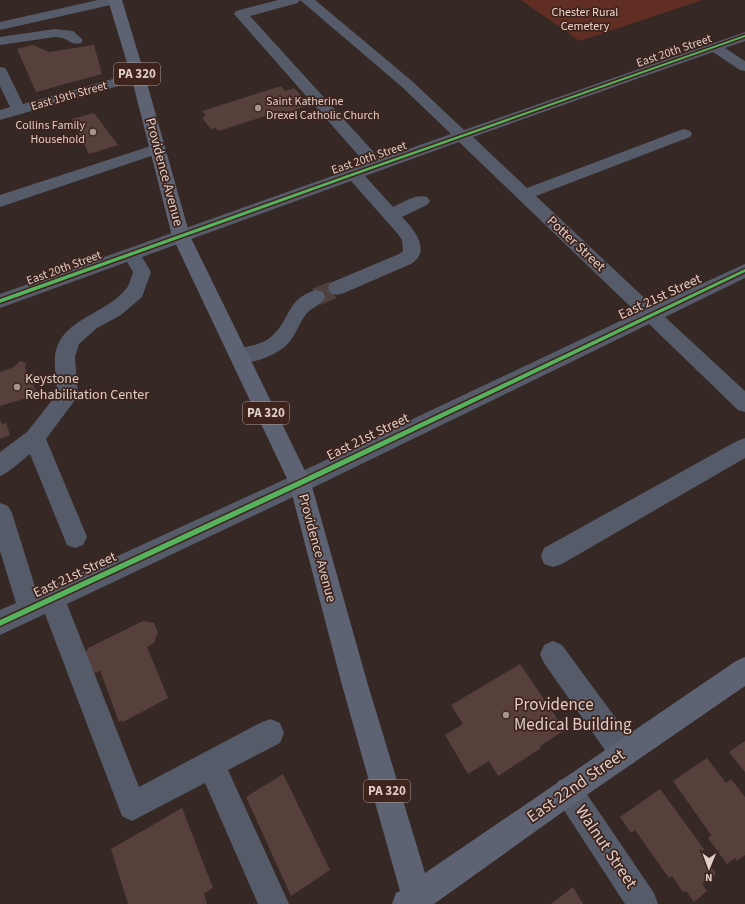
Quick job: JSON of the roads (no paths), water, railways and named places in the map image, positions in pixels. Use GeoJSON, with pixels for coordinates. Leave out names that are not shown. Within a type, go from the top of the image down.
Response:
{"type":"FeatureCollection","features":[{"type":"Feature","properties":{"kind":"main road","name":"Providence Avenue"},"geometry":{"type":"LineString","coordinates":[[115,0],[138,76],[181,236],[300,483],[415,902]]}},
{"type":"Feature","properties":{"kind":"main road","name":"East 22nd Street"},"geometry":{"type":"LineString","coordinates":[[415,902],[568,791],[745,670]]}},
{"type":"Feature","properties":{"kind":"street"},"geometry":{"type":"LineString","coordinates":[[0,26],[115,0]]}},
{"type":"Feature","properties":{"kind":"street"},"geometry":{"type":"LineString","coordinates":[[293,0],[242,14],[377,166]]}},
{"type":"Feature","properties":{"kind":"street","name":"Potter Street"},"geometry":{"type":"LineString","coordinates":[[306,0],[407,84],[745,404]]}},
{"type":"Feature","properties":{"kind":"street"},"geometry":{"type":"LineString","coordinates":[[0,41],[58,33],[67,34],[76,40]]}},
{"type":"Feature","properties":{"kind":"street","name":"East 20th Street"},"geometry":{"type":"LineString","coordinates":[[0,302],[354,174],[745,36]]}},
{"type":"Feature","properties":{"kind":"street"},"geometry":{"type":"LineString","coordinates":[[715,47],[745,66]]}},
{"type":"Feature","properties":{"kind":"street"},"geometry":{"type":"LineString","coordinates":[[0,71],[19,110]]}},
{"type":"Feature","properties":{"kind":"street","name":"East 19th Street"},"geometry":{"type":"LineString","coordinates":[[0,115],[138,76]]}},
{"type":"Feature","properties":{"kind":"street"},"geometry":{"type":"LineString","coordinates":[[524,195],[684,134]]}},
{"type":"Feature","properties":{"kind":"street"},"geometry":{"type":"LineString","coordinates":[[0,201],[157,150]]}},
{"type":"Feature","properties":{"kind":"street"},"geometry":{"type":"LineString","coordinates":[[337,288],[401,261],[409,256],[412,250],[412,244],[408,235],[354,174]]}},
{"type":"Feature","properties":{"kind":"street"},"geometry":{"type":"LineString","coordinates":[[391,215],[421,201]]}},
{"type":"Feature","properties":{"kind":"street"},"geometry":{"type":"LineString","coordinates":[[0,467],[4,461],[35,438],[68,396],[65,357],[70,340],[90,323],[114,310],[135,292],[142,272],[132,254]]}},
{"type":"Feature","properties":{"kind":"street","name":"East 21st Street"},"geometry":{"type":"LineString","coordinates":[[0,623],[300,483],[745,270]]}},
{"type":"Feature","properties":{"kind":"street"},"geometry":{"type":"LineString","coordinates":[[239,356],[263,350],[280,340],[286,333],[297,312],[316,297]]}},
{"type":"Feature","properties":{"kind":"street"},"geometry":{"type":"LineString","coordinates":[[35,438],[75,537]]}},
{"type":"Feature","properties":{"kind":"street"},"geometry":{"type":"LineString","coordinates":[[553,556],[745,447]]}},
{"type":"Feature","properties":{"kind":"street"},"geometry":{"type":"LineString","coordinates":[[0,513],[132,806],[270,733]]}},
{"type":"Feature","properties":{"kind":"street"},"geometry":{"type":"LineString","coordinates":[[553,654],[624,753]]}},
{"type":"Feature","properties":{"kind":"street"},"geometry":{"type":"LineString","coordinates":[[211,764],[274,904]]}},
{"type":"Feature","properties":{"kind":"street","name":"Walnut Street"},"geometry":{"type":"LineString","coordinates":[[568,791],[644,904]]}},
{"type":"Feature","properties":{"kind":"tunnel"},"geometry":{"type":"LineString","coordinates":[[316,297],[337,288]]}},
{"type":"Feature","properties":{"kind":"place","name":"Saint Katherine Drexel Catholic Church"},"geometry":{"type":"Point","coordinates":[258,108]}},
{"type":"Feature","properties":{"kind":"place","name":"Collins Family Household"},"geometry":{"type":"Point","coordinates":[93,132]}},
{"type":"Feature","properties":{"kind":"place","name":"Keystone Rehabilitation Center"},"geometry":{"type":"Point","coordinates":[17,387]}},
{"type":"Feature","properties":{"kind":"place","name":"Providence Medical Building"},"geometry":{"type":"Point","coordinates":[506,715]}},
{"type":"Feature","properties":{"kind":"park label","name":"Chester Rural Cemetery"},"geometry":{"type":"Point","coordinates":[585,19]}}]}
